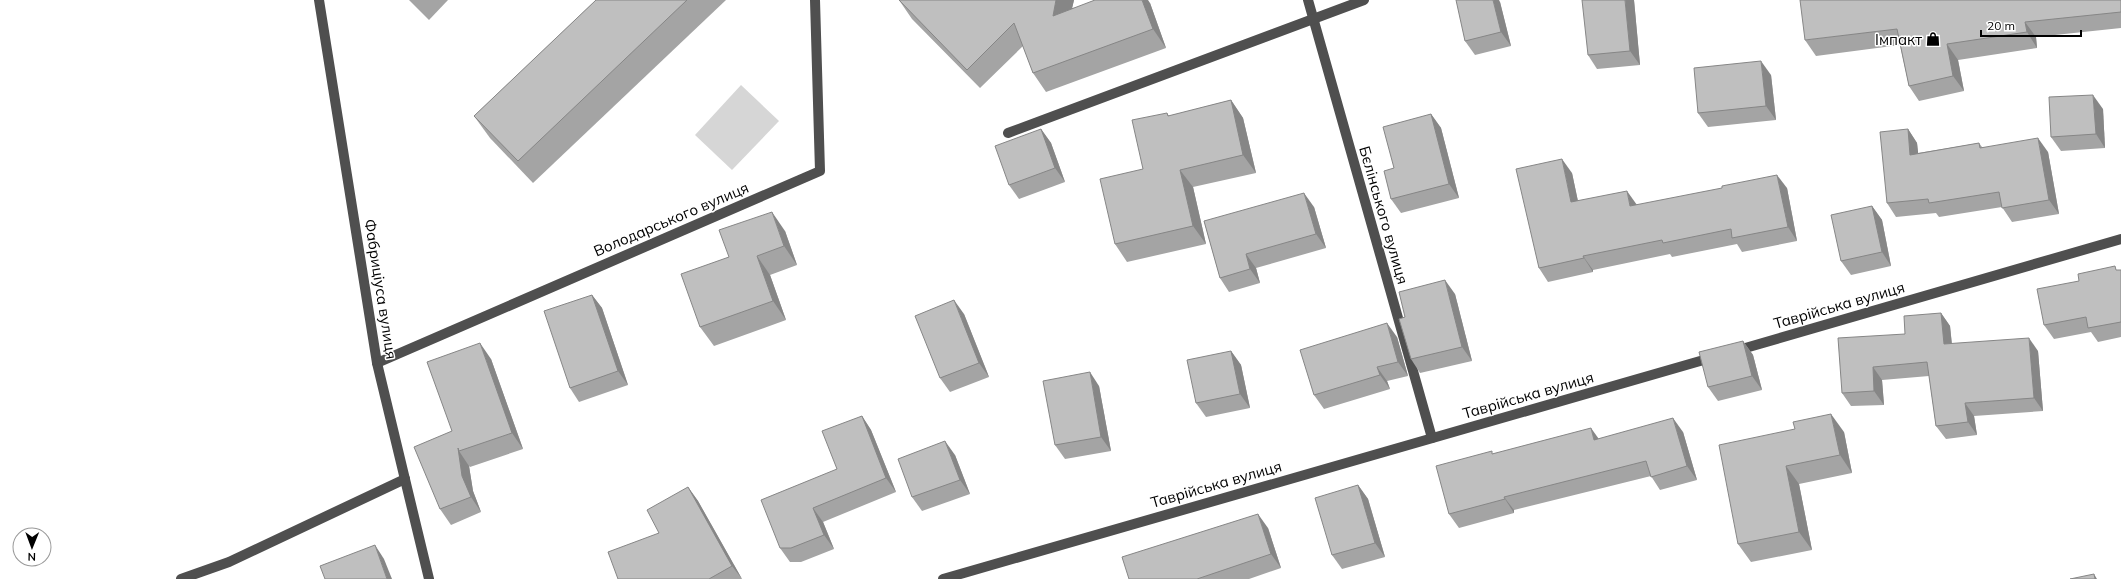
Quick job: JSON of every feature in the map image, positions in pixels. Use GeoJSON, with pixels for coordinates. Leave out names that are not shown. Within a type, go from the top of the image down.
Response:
{"type":"FeatureCollection","features":[{"type":"Feature","properties":{"kind":"street","name":"Фабриціуса вулиця"},"geometry":{"type":"LineString","coordinates":[[319,0],[377,363],[430,579]]}},
{"type":"Feature","properties":{"kind":"street","name":"Володарського вулиця"},"geometry":{"type":"LineString","coordinates":[[377,363],[820,171],[815,0]]}},
{"type":"Feature","properties":{"kind":"street","name":"Бєлінського вулиця"},"geometry":{"type":"LineString","coordinates":[[1308,0],[1432,438]]}},
{"type":"Feature","properties":{"kind":"street"},"geometry":{"type":"LineString","coordinates":[[1008,133],[1364,0]]}},
{"type":"Feature","properties":{"kind":"street","name":"Таврійська вулиця"},"geometry":{"type":"LineString","coordinates":[[943,579],[2121,239]]}},
{"type":"Feature","properties":{"kind":"street"},"geometry":{"type":"LineString","coordinates":[[181,579],[229,562],[405,479]]}},
{"type":"Feature","properties":{"kind":"shaded area"},"geometry":{"type":"Polygon","coordinates":[[[741,85],[779,121],[732,170],[695,135],[741,85]]]}},
{"type":"Feature","properties":{"kind":"building"},"geometry":{"type":"Polygon","coordinates":[[[596,0],[687,0],[518,161],[474,116],[596,0]]]}},
{"type":"Feature","properties":{"kind":"building"},"geometry":{"type":"Polygon","coordinates":[[[899,0],[1056,0],[1053,16],[1095,0],[1142,0],[1153,29],[1033,73],[1014,23],[967,70],[899,0]]]}},
{"type":"Feature","properties":{"kind":"building"},"geometry":{"type":"Polygon","coordinates":[[[1456,0],[1493,0],[1501,32],[1465,41],[1456,0]]]}},
{"type":"Feature","properties":{"kind":"building"},"geometry":{"type":"Polygon","coordinates":[[[1582,0],[1625,0],[1630,51],[1588,55],[1582,0]]]}},
{"type":"Feature","properties":{"kind":"building"},"geometry":{"type":"Polygon","coordinates":[[[1800,0],[2121,0],[2121,12],[2025,22],[2027,32],[1947,44],[1953,76],[1909,86],[1897,29],[1805,40],[1800,0]]]}},
{"type":"Feature","properties":{"kind":"building"},"geometry":{"type":"Polygon","coordinates":[[[1761,61],[1766,106],[1698,113],[1694,68],[1761,61]]]}},
{"type":"Feature","properties":{"kind":"building"},"geometry":{"type":"Polygon","coordinates":[[[2093,95],[2096,134],[2051,137],[2049,97],[2093,95]]]}},
{"type":"Feature","properties":{"kind":"building"},"geometry":{"type":"Polygon","coordinates":[[[1231,100],[1243,155],[1180,170],[1193,226],[1115,244],[1100,179],[1143,169],[1132,120],[1167,113],[1168,116],[1231,100]]]}},
{"type":"Feature","properties":{"kind":"building"},"geometry":{"type":"Polygon","coordinates":[[[1431,114],[1449,184],[1391,199],[1384,171],[1394,168],[1383,127],[1431,114]]]}},
{"type":"Feature","properties":{"kind":"building"},"geometry":{"type":"Polygon","coordinates":[[[1041,129],[1055,168],[1009,185],[995,146],[1041,129]]]}},
{"type":"Feature","properties":{"kind":"building"},"geometry":{"type":"Polygon","coordinates":[[[1908,129],[1910,155],[1979,143],[1980,148],[2038,138],[2049,200],[2002,208],[1999,192],[1929,203],[1928,199],[1887,203],[1880,132],[1908,129]]]}},
{"type":"Feature","properties":{"kind":"building"},"geometry":{"type":"Polygon","coordinates":[[[1562,159],[1571,202],[1627,191],[1630,206],[1722,188],[1722,186],[1777,175],[1788,227],[1732,238],[1731,229],[1663,243],[1662,240],[1583,256],[1584,258],[1539,268],[1516,169],[1562,159]]]}},
{"type":"Feature","properties":{"kind":"building"},"geometry":{"type":"Polygon","coordinates":[[[1304,193],[1316,234],[1246,254],[1250,269],[1220,278],[1204,221],[1304,193]]]}},
{"type":"Feature","properties":{"kind":"building"},"geometry":{"type":"Polygon","coordinates":[[[1872,206],[1882,252],[1841,261],[1831,215],[1872,206]]]}},
{"type":"Feature","properties":{"kind":"building"},"geometry":{"type":"Polygon","coordinates":[[[772,212],[784,246],[757,256],[773,301],[700,327],[681,274],[729,257],[719,230],[772,212]]]}},
{"type":"Feature","properties":{"kind":"building"},"geometry":{"type":"Polygon","coordinates":[[[2115,266],[2116,270],[2121,270],[2121,322],[2088,328],[2086,317],[2044,325],[2037,289],[2079,281],[2078,274],[2115,266]]]}},
{"type":"Feature","properties":{"kind":"building"},"geometry":{"type":"Polygon","coordinates":[[[1445,280],[1462,347],[1411,359],[1399,319],[1405,317],[1399,292],[1445,280]]]}},
{"type":"Feature","properties":{"kind":"building"},"geometry":{"type":"Polygon","coordinates":[[[592,295],[618,371],[570,388],[544,311],[592,295]]]}},
{"type":"Feature","properties":{"kind":"building"},"geometry":{"type":"Polygon","coordinates":[[[954,300],[979,363],[940,378],[915,316],[954,300]]]}},
{"type":"Feature","properties":{"kind":"building"},"geometry":{"type":"Polygon","coordinates":[[[1941,313],[1944,344],[2029,338],[2034,398],[1965,403],[1968,422],[1936,426],[1927,362],[1873,367],[1874,391],[1842,393],[1838,338],[1905,334],[1904,316],[1941,313]]]}},
{"type":"Feature","properties":{"kind":"building"},"geometry":{"type":"Polygon","coordinates":[[[1387,323],[1398,362],[1377,367],[1380,375],[1314,395],[1300,350],[1387,323]]]}},
{"type":"Feature","properties":{"kind":"building"},"geometry":{"type":"Polygon","coordinates":[[[1743,341],[1752,376],[1708,387],[1699,352],[1743,341]]]}},
{"type":"Feature","properties":{"kind":"building"},"geometry":{"type":"Polygon","coordinates":[[[480,343],[512,433],[459,451],[458,448],[462,476],[471,497],[440,509],[414,447],[452,431],[427,362],[480,343]]]}},
{"type":"Feature","properties":{"kind":"building"},"geometry":{"type":"Polygon","coordinates":[[[1231,351],[1240,394],[1196,403],[1187,360],[1231,351]]]}},
{"type":"Feature","properties":{"kind":"building"},"geometry":{"type":"Polygon","coordinates":[[[1090,372],[1101,437],[1055,445],[1043,381],[1090,372]]]}},
{"type":"Feature","properties":{"kind":"building"},"geometry":{"type":"Polygon","coordinates":[[[1831,414],[1840,455],[1786,466],[1799,532],[1738,544],[1719,445],[1795,429],[1793,422],[1831,414]]]}},
{"type":"Feature","properties":{"kind":"building"},"geometry":{"type":"Polygon","coordinates":[[[862,416],[886,478],[813,508],[824,535],[791,548],[780,548],[761,500],[837,469],[822,431],[862,416]]]}},
{"type":"Feature","properties":{"kind":"building"},"geometry":{"type":"Polygon","coordinates":[[[1673,418],[1687,466],[1651,477],[1646,461],[1504,497],[1505,499],[1449,514],[1436,466],[1492,451],[1492,454],[1591,428],[1594,440],[1673,418]]]}},
{"type":"Feature","properties":{"kind":"building"},"geometry":{"type":"Polygon","coordinates":[[[945,441],[960,480],[912,497],[898,459],[945,441]]]}},
{"type":"Feature","properties":{"kind":"building"},"geometry":{"type":"Polygon","coordinates":[[[1358,485],[1375,543],[1332,555],[1315,498],[1358,485]]]}},
{"type":"Feature","properties":{"kind":"building"},"geometry":{"type":"Polygon","coordinates":[[[688,487],[732,566],[709,579],[618,579],[608,552],[659,533],[647,510],[688,487]]]}},
{"type":"Feature","properties":{"kind":"building"},"geometry":{"type":"Polygon","coordinates":[[[1258,514],[1271,554],[1197,579],[1129,579],[1122,557],[1258,514]]]}},
{"type":"Feature","properties":{"kind":"building"},"geometry":{"type":"Polygon","coordinates":[[[375,545],[387,579],[325,579],[320,566],[375,545]]]}},
{"type":"Feature","properties":{"kind":"building"},"geometry":{"type":"Polygon","coordinates":[[[2094,574],[2095,579],[2070,579],[2094,574]]]}},
{"type":"Feature","properties":{"kind":"place","name":"Iмпакт"},"geometry":{"type":"Point","coordinates":[1933,39]}}]}
